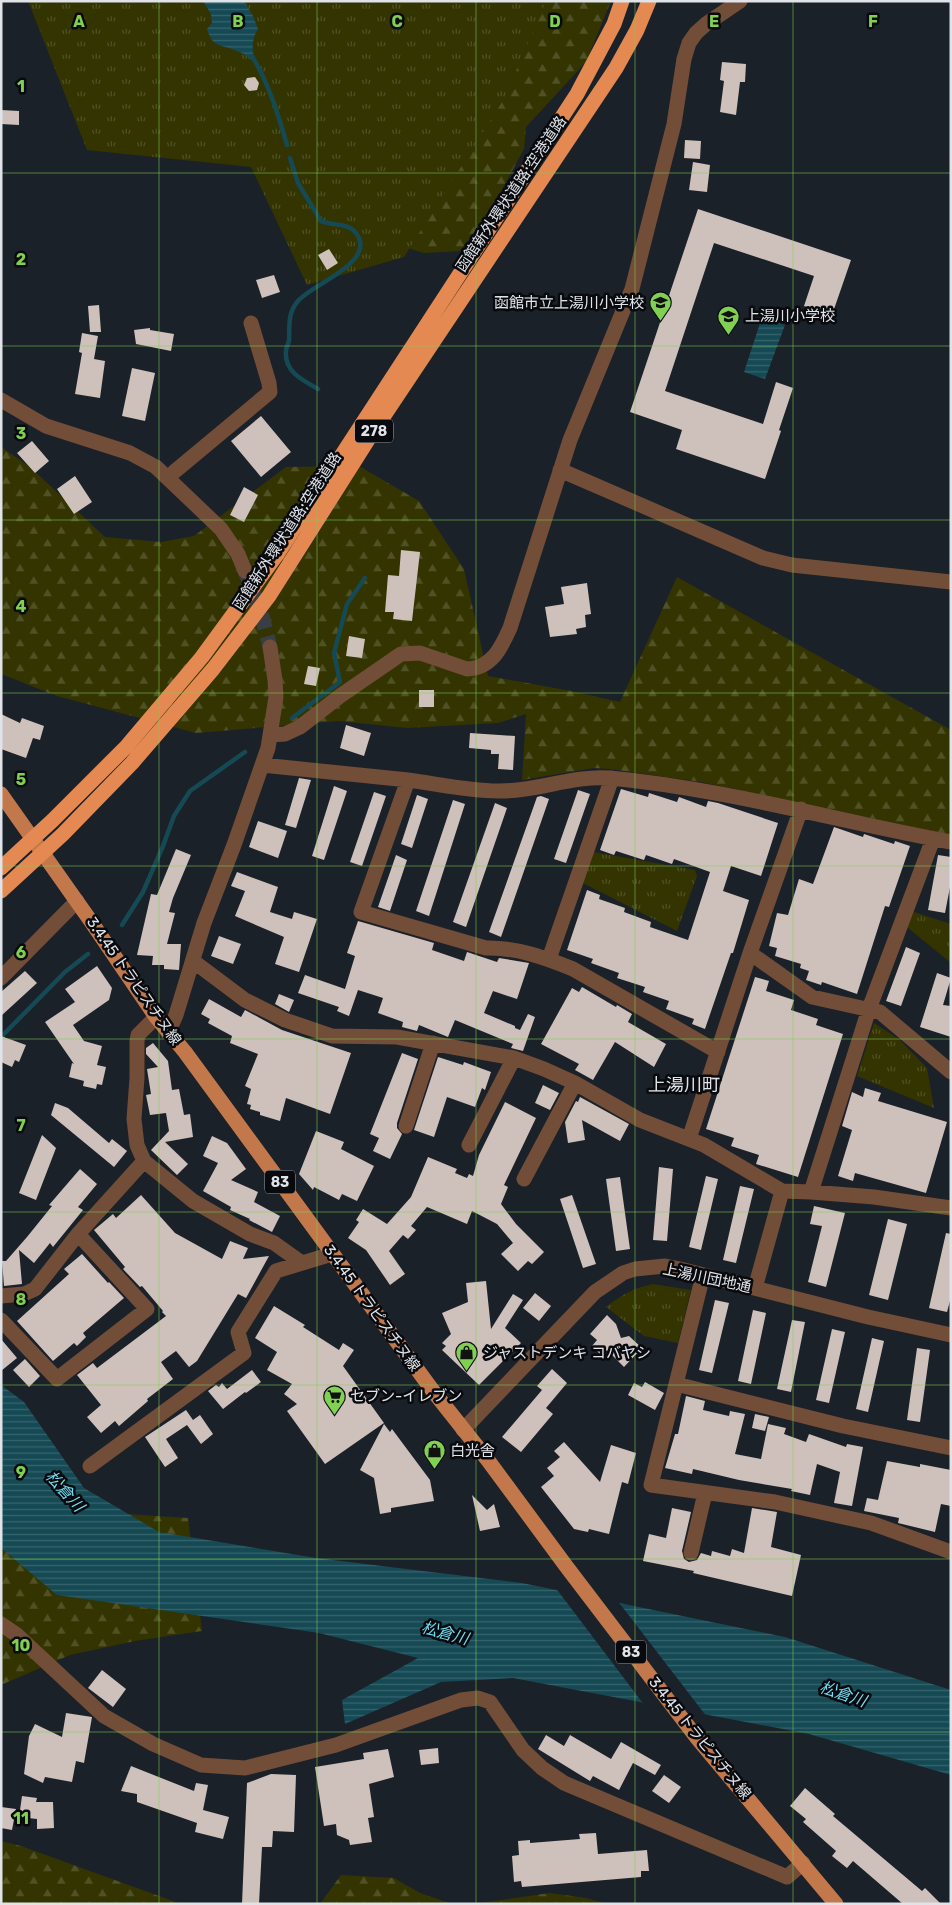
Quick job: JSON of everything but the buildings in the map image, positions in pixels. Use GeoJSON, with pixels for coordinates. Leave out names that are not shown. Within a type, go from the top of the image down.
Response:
{"type":"FeatureCollection","features":[{"type":"Feature","properties":{"kind":"highway","name":"函館新外環状道路;空港道路"},"geometry":{"type":"LineString","coordinates":[[1,868],[53,820],[126,747],[196,664],[278,553],[577,94],[614,24],[622,1]]}},
{"type":"Feature","properties":{"kind":"highway","name":"函館新外環状道路;空港道路"},"geometry":{"type":"LineString","coordinates":[[6,887],[63,834],[132,763],[213,669],[268,596],[371,434],[616,68],[637,30],[649,1]]}},
{"type":"Feature","properties":{"kind":"main road","name":"3.4.45 トラピスチヌ線"},"geometry":{"type":"LineString","coordinates":[[1,794],[156,1017],[185,1052],[463,1430],[487,1459],[697,1738],[836,1904]]}},
{"type":"Feature","properties":{"kind":"street"},"geometry":{"type":"LineString","coordinates":[[271,735],[285,734],[300,727],[340,696],[401,654],[420,653],[467,669],[475,668],[489,661],[497,653],[510,628],[560,470],[632,289],[674,124],[684,59],[689,44],[696,33],[706,24],[740,1]]}},
{"type":"Feature","properties":{"kind":"street"},"geometry":{"type":"LineString","coordinates":[[174,472],[270,392],[251,323]]}},
{"type":"Feature","properties":{"kind":"street"},"geometry":{"type":"LineString","coordinates":[[1,400],[46,426],[130,453],[156,467],[221,529],[238,554],[245,571]]}},
{"type":"Feature","properties":{"kind":"street"},"geometry":{"type":"LineString","coordinates":[[560,470],[764,558],[792,566],[951,582]]}},
{"type":"Feature","properties":{"kind":"street"},"geometry":{"type":"LineString","coordinates":[[168,1032],[271,735],[276,696],[270,647]]}},
{"type":"Feature","properties":{"kind":"street"},"geometry":{"type":"LineString","coordinates":[[262,765],[507,791],[596,777],[612,778],[697,789],[801,809],[951,842]]}},
{"type":"Feature","properties":{"kind":"street"},"geometry":{"type":"LineString","coordinates":[[549,959],[612,778]]}},
{"type":"Feature","properties":{"kind":"street"},"geometry":{"type":"LineString","coordinates":[[408,780],[361,912],[486,948],[500,947],[549,959],[573,969],[718,1052]]}},
{"type":"Feature","properties":{"kind":"street"},"geometry":{"type":"LineString","coordinates":[[689,1138],[750,953],[801,809]]}},
{"type":"Feature","properties":{"kind":"street"},"geometry":{"type":"LineString","coordinates":[[811,1192],[869,1009],[933,839]]}},
{"type":"Feature","properties":{"kind":"street"},"geometry":{"type":"LineString","coordinates":[[1,978],[77,901]]}},
{"type":"Feature","properties":{"kind":"street"},"geometry":{"type":"LineString","coordinates":[[750,953],[812,997],[880,1012],[951,1072]]}},
{"type":"Feature","properties":{"kind":"street"},"geometry":{"type":"LineString","coordinates":[[193,961],[245,1000],[285,1020],[332,1036],[398,1037],[514,1058],[544,1069],[640,1120],[704,1144],[782,1191],[874,1197],[951,1208]]}},
{"type":"Feature","properties":{"kind":"street"},"geometry":{"type":"LineString","coordinates":[[156,1017],[138,1035],[137,1041],[134,1118],[137,1145],[144,1161],[192,1201],[250,1234],[274,1243],[302,1264]]}},
{"type":"Feature","properties":{"kind":"street"},"geometry":{"type":"LineString","coordinates":[[406,1126],[433,1043]]}},
{"type":"Feature","properties":{"kind":"street"},"geometry":{"type":"LineString","coordinates":[[469,1145],[514,1058]]}},
{"type":"Feature","properties":{"kind":"street"},"geometry":{"type":"LineString","coordinates":[[524,1179],[575,1084]]}},
{"type":"Feature","properties":{"kind":"street"},"geometry":{"type":"LineString","coordinates":[[1,1296],[24,1294],[35,1289],[78,1234],[144,1161]]}},
{"type":"Feature","properties":{"kind":"street"},"geometry":{"type":"LineString","coordinates":[[755,1288],[782,1191]]}},
{"type":"Feature","properties":{"kind":"street"},"geometry":{"type":"LineString","coordinates":[[1,1320],[57,1379],[147,1309],[78,1234]]}},
{"type":"Feature","properties":{"kind":"street"},"geometry":{"type":"LineString","coordinates":[[90,1466],[244,1353],[238,1332],[276,1271],[332,1254]]}},
{"type":"Feature","properties":{"kind":"street","name":"上湯川団地通"},"geometry":{"type":"LineString","coordinates":[[463,1430],[595,1292],[612,1280],[635,1269],[665,1266],[868,1317],[951,1335]]}},
{"type":"Feature","properties":{"kind":"street"},"geometry":{"type":"LineString","coordinates":[[703,1275],[651,1485],[775,1502],[870,1523],[951,1552]]}},
{"type":"Feature","properties":{"kind":"street"},"geometry":{"type":"LineString","coordinates":[[676,1384],[843,1426],[951,1448]]}},
{"type":"Feature","properties":{"kind":"street"},"geometry":{"type":"LineString","coordinates":[[691,1553],[705,1493]]}},
{"type":"Feature","properties":{"kind":"street"},"geometry":{"type":"LineString","coordinates":[[1,1624],[17,1636],[104,1716],[154,1744],[201,1765],[244,1768],[336,1745],[461,1700],[478,1698],[490,1702],[523,1750],[542,1768],[564,1783],[787,1877],[803,1863]]}},
{"type":"Feature","properties":{"kind":"green space"},"geometry":{"type":"Polygon","coordinates":[[[28,1],[546,1],[504,99],[404,257],[307,285],[251,167],[87,150],[28,1]]]}},
{"type":"Feature","properties":{"kind":"green space"},"geometry":{"type":"Polygon","coordinates":[[[265,1],[611,1],[586,62],[526,127],[524,149],[490,211],[460,251],[424,253],[398,245],[265,1]]]}},
{"type":"Feature","properties":{"kind":"green space"},"geometry":{"type":"Polygon","coordinates":[[[1,447],[29,466],[105,537],[161,542],[194,536],[286,467],[359,466],[419,501],[464,569],[488,676],[620,702],[677,577],[951,730],[951,835],[701,782],[610,769],[594,768],[522,780],[526,714],[498,723],[407,728],[338,721],[196,733],[57,696],[1,674],[1,447]]]}},
{"type":"Feature","properties":{"kind":"green space"},"geometry":{"type":"Polygon","coordinates":[[[593,852],[695,870],[697,876],[677,931],[583,883],[593,852]]]}},
{"type":"Feature","properties":{"kind":"green space"},"geometry":{"type":"Polygon","coordinates":[[[914,912],[951,924],[951,963],[907,927],[914,912]]]}},
{"type":"Feature","properties":{"kind":"green space"},"geometry":{"type":"Polygon","coordinates":[[[874,1023],[900,1040],[927,1068],[934,1108],[857,1076],[874,1023]]]}},
{"type":"Feature","properties":{"kind":"green space"},"geometry":{"type":"Polygon","coordinates":[[[653,1284],[691,1290],[678,1343],[644,1336],[606,1307],[628,1293],[653,1284]]]}},
{"type":"Feature","properties":{"kind":"green space"},"geometry":{"type":"Polygon","coordinates":[[[1,1506],[188,1518],[202,1631],[135,1641],[70,1655],[1,1685],[1,1506]]]}},
{"type":"Feature","properties":{"kind":"green space"},"geometry":{"type":"Polygon","coordinates":[[[1,1841],[21,1846],[181,1904],[1,1904],[1,1841]]]}},
{"type":"Feature","properties":{"kind":"green space"},"geometry":{"type":"Polygon","coordinates":[[[341,1875],[394,1878],[420,1893],[452,1904],[320,1904],[341,1875]]]}},
{"type":"Feature","properties":{"kind":"green space"},"geometry":{"type":"Polygon","coordinates":[[[550,1893],[586,1898],[607,1904],[473,1904],[550,1893]]]}},
{"type":"Feature","properties":{"kind":"water"},"geometry":{"type":"Polygon","coordinates":[[[203,1],[244,1],[258,29],[253,45],[255,62],[242,53],[219,45],[212,40],[207,29],[212,23],[211,14],[203,1]]]}},
{"type":"Feature","properties":{"kind":"water"},"geometry":{"type":"Polygon","coordinates":[[[762,317],[785,325],[765,379],[744,372],[762,317]]]}},
{"type":"Feature","properties":{"kind":"water","name":"松倉川"},"geometry":{"type":"Polygon","coordinates":[[[1,1385],[24,1402],[84,1488],[159,1532],[316,1558],[522,1583],[785,1637],[951,1690],[951,1775],[809,1734],[513,1678],[441,1682],[345,1724],[342,1700],[418,1658],[319,1633],[57,1595],[1,1548],[1,1385]]]}},
{"type":"Feature","properties":{"kind":"pier"},"geometry":{"type":"Polygon","coordinates":[[[555,1587],[617,1600],[707,1717],[645,1706],[555,1587]]]}},
{"type":"Feature","properties":{"kind":"waterway"},"geometry":{"type":"LineString","coordinates":[[252,56],[268,88],[287,145]]}},
{"type":"Feature","properties":{"kind":"waterway"},"geometry":{"type":"LineString","coordinates":[[290,158],[298,183],[321,221],[349,227],[356,233],[360,244],[358,253],[351,263],[305,294],[292,310],[289,325],[289,341],[286,351],[288,365],[291,370],[318,389]]}},
{"type":"Feature","properties":{"kind":"waterway"},"geometry":{"type":"LineString","coordinates":[[292,718],[340,682],[334,653],[347,604],[365,578]]}},
{"type":"Feature","properties":{"kind":"waterway"},"geometry":{"type":"LineString","coordinates":[[122,925],[143,892],[174,816],[190,791],[245,752]]}},
{"type":"Feature","properties":{"kind":"waterway"},"geometry":{"type":"LineString","coordinates":[[1,1037],[65,972],[88,954]]}},
{"type":"Feature","properties":{"kind":"tunnel"},"geometry":{"type":"LineString","coordinates":[[245,571],[260,609],[270,647]]}},
{"type":"Feature","properties":{"kind":"place","name":"函館市立上湯川小学校"},"geometry":{"type":"Point","coordinates":[660,322]}},
{"type":"Feature","properties":{"kind":"place","name":"上湯川小学校"},"geometry":{"type":"Point","coordinates":[729,335]}},
{"type":"Feature","properties":{"kind":"place","name":"ジャストデンキ コバヤシ"},"geometry":{"type":"Point","coordinates":[467,1372]}},
{"type":"Feature","properties":{"kind":"place","name":"セブン-イレブン"},"geometry":{"type":"Point","coordinates":[334,1415]}},
{"type":"Feature","properties":{"kind":"place","name":"白光舎"},"geometry":{"type":"Point","coordinates":[434,1470]}},
{"type":"Feature","properties":{"kind":"district","name":"上湯川町"},"geometry":{"type":"Point","coordinates":[684,1085]}}]}
